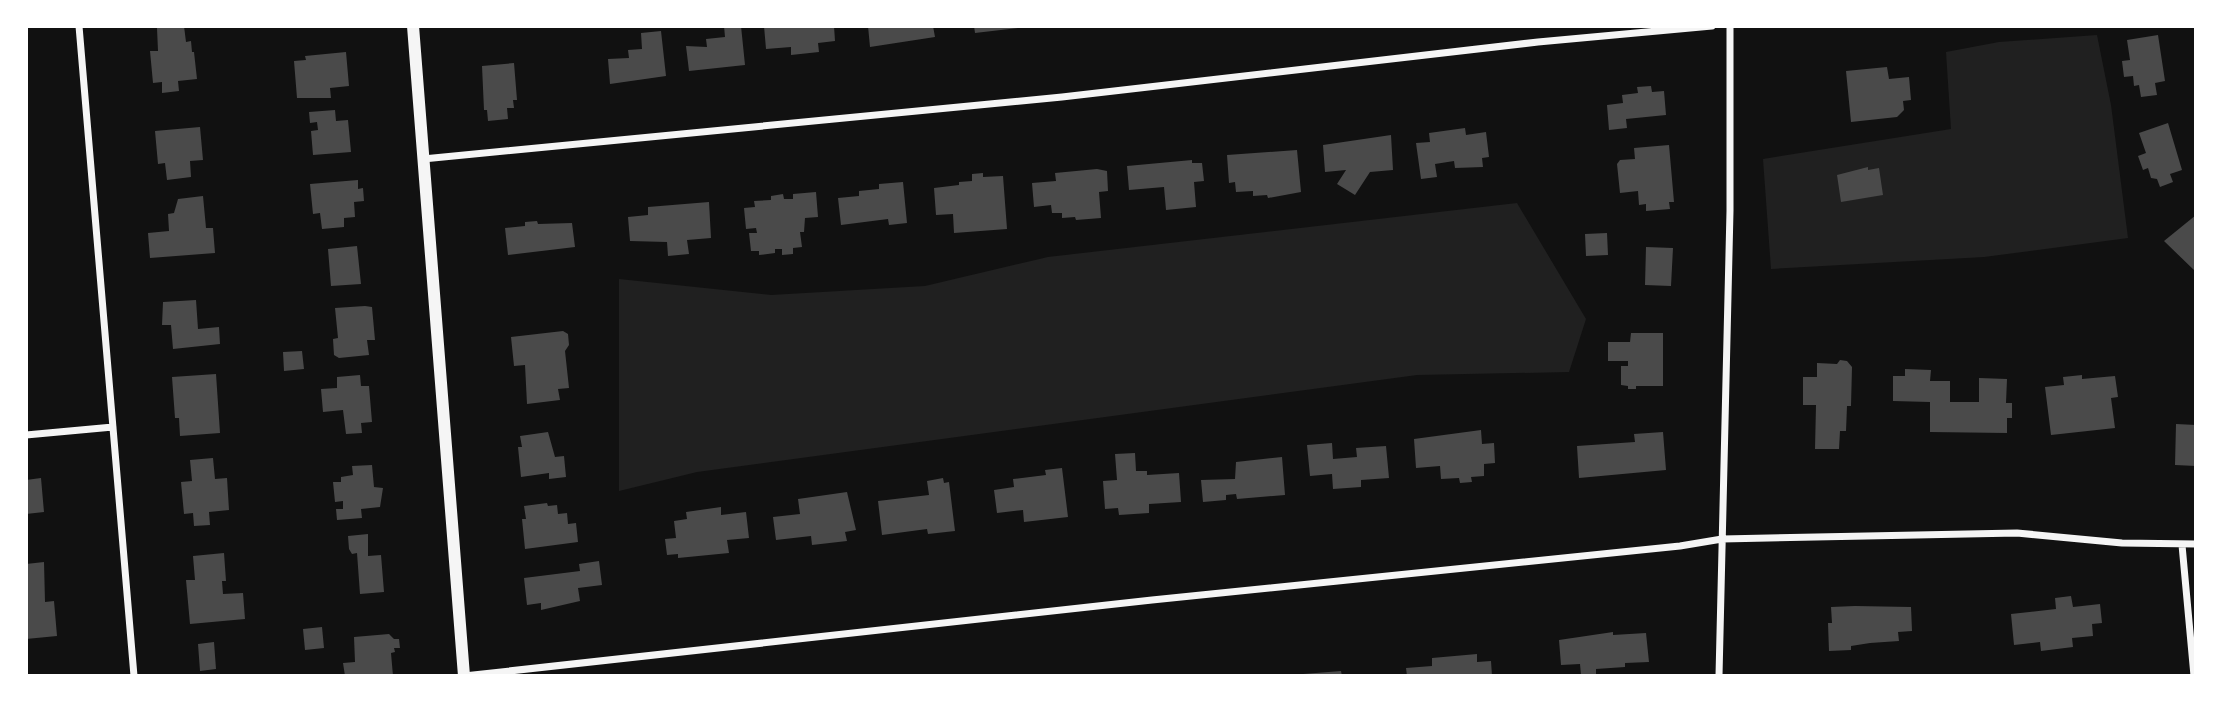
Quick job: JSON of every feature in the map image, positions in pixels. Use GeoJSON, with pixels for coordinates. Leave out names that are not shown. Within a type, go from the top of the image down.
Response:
{"type":"FeatureCollection","features":[{"type":"Feature","properties":{"kind":"street"},"geometry":{"type":"LineString","coordinates":[[79,26],[134,676]]}},
{"type":"Feature","properties":{"kind":"street"},"geometry":{"type":"LineString","coordinates":[[413,26],[464,676],[1138,601],[1680,546],[1722,539],[2017,533],[2122,543],[2196,544]]}},
{"type":"Feature","properties":{"kind":"street"},"geometry":{"type":"LineString","coordinates":[[423,159],[1048,98],[1538,42],[1712,26]]}},
{"type":"Feature","properties":{"kind":"street"},"geometry":{"type":"LineString","coordinates":[[1719,676],[1730,211],[1730,26]]}},
{"type":"Feature","properties":{"kind":"street"},"geometry":{"type":"LineString","coordinates":[[26,435],[113,427]]}},
{"type":"Feature","properties":{"kind":"street"},"geometry":{"type":"LineString","coordinates":[[2182,545],[2194,676]]}},
{"type":"Feature","properties":{"kind":"shaded area"},"geometry":{"type":"Polygon","coordinates":[[[2097,35],[2111,105],[2128,238],[1984,257],[1771,269],[1763,159],[1951,129],[1946,52],[1999,42],[2097,35]]]}},
{"type":"Feature","properties":{"kind":"shaded area"},"geometry":{"type":"Polygon","coordinates":[[[1517,203],[1586,319],[1569,372],[1417,375],[697,472],[619,491],[619,279],[771,295],[925,286],[1048,257],[1517,203]]]}},
{"type":"Feature","properties":{"kind":"building"},"geometry":{"type":"Polygon","coordinates":[[[184,26],[186,42],[191,41],[194,52],[197,79],[178,81],[179,91],[162,93],[162,82],[153,83],[150,51],[158,51],[157,28],[184,26]]]}},
{"type":"Feature","properties":{"kind":"building"},"geometry":{"type":"Polygon","coordinates":[[[724,26],[741,26],[745,65],[689,71],[686,46],[707,47],[706,39],[725,37],[724,26]]]}},
{"type":"Feature","properties":{"kind":"building"},"geometry":{"type":"Polygon","coordinates":[[[764,26],[834,26],[835,41],[818,43],[819,52],[791,55],[791,47],[766,49],[764,26]]]}},
{"type":"Feature","properties":{"kind":"building"},"geometry":{"type":"Polygon","coordinates":[[[868,26],[933,26],[935,37],[870,47],[868,26]]]}},
{"type":"Feature","properties":{"kind":"building"},"geometry":{"type":"Polygon","coordinates":[[[974,26],[1018,26],[1018,28],[975,33],[974,26]]]}},
{"type":"Feature","properties":{"kind":"building"},"geometry":{"type":"Polygon","coordinates":[[[661,31],[666,76],[610,84],[608,59],[629,58],[628,50],[642,49],[641,33],[661,31]]]}},
{"type":"Feature","properties":{"kind":"building"},"geometry":{"type":"Polygon","coordinates":[[[2158,35],[2165,81],[2155,83],[2157,95],[2141,97],[2139,85],[2134,86],[2133,76],[2124,77],[2122,61],[2130,60],[2127,40],[2158,35]]]}},
{"type":"Feature","properties":{"kind":"building"},"geometry":{"type":"Polygon","coordinates":[[[346,52],[349,86],[330,88],[331,98],[297,98],[294,61],[306,60],[305,56],[346,52]]]}},
{"type":"Feature","properties":{"kind":"building"},"geometry":{"type":"Polygon","coordinates":[[[514,63],[517,100],[513,100],[514,108],[507,108],[508,119],[488,121],[487,110],[484,110],[482,66],[514,63]]]}},
{"type":"Feature","properties":{"kind":"building"},"geometry":{"type":"Polygon","coordinates":[[[1887,67],[1889,79],[1909,77],[1911,100],[1903,101],[1904,110],[1897,117],[1851,122],[1846,71],[1887,67]]]}},
{"type":"Feature","properties":{"kind":"building"},"geometry":{"type":"Polygon","coordinates":[[[1651,86],[1652,92],[1664,91],[1666,115],[1626,119],[1627,128],[1609,130],[1607,105],[1623,103],[1622,95],[1638,93],[1637,87],[1651,86]]]}},
{"type":"Feature","properties":{"kind":"building"},"geometry":{"type":"Polygon","coordinates":[[[335,110],[336,121],[348,120],[351,152],[313,155],[311,131],[318,130],[317,122],[310,123],[309,112],[335,110]]]}},
{"type":"Feature","properties":{"kind":"building"},"geometry":{"type":"Polygon","coordinates":[[[2168,123],[2182,170],[2170,174],[2173,182],[2160,187],[2157,179],[2151,178],[2148,168],[2143,170],[2138,156],[2146,153],[2139,133],[2168,123]]]}},
{"type":"Feature","properties":{"kind":"building"},"geometry":{"type":"Polygon","coordinates":[[[200,127],[203,160],[190,161],[191,177],[167,180],[165,163],[158,164],[155,131],[200,127]]]}},
{"type":"Feature","properties":{"kind":"building"},"geometry":{"type":"Polygon","coordinates":[[[1465,128],[1466,135],[1486,132],[1489,157],[1482,158],[1483,167],[1455,168],[1454,161],[1435,164],[1437,177],[1421,179],[1416,143],[1430,142],[1429,133],[1465,128]]]}},
{"type":"Feature","properties":{"kind":"building"},"geometry":{"type":"Polygon","coordinates":[[[1391,135],[1393,170],[1370,172],[1355,195],[1337,184],[1346,170],[1325,172],[1323,145],[1391,135]]]}},
{"type":"Feature","properties":{"kind":"building"},"geometry":{"type":"Polygon","coordinates":[[[1669,145],[1674,202],[1669,202],[1670,209],[1646,211],[1646,204],[1639,205],[1638,191],[1620,193],[1617,164],[1620,160],[1635,159],[1634,148],[1669,145]]]}},
{"type":"Feature","properties":{"kind":"building"},"geometry":{"type":"Polygon","coordinates":[[[1297,150],[1301,192],[1268,198],[1267,195],[1253,196],[1253,191],[1236,192],[1235,182],[1229,183],[1227,155],[1297,150]]]}},
{"type":"Feature","properties":{"kind":"building"},"geometry":{"type":"Polygon","coordinates":[[[1192,160],[1192,163],[1202,163],[1204,181],[1194,182],[1196,207],[1166,210],[1164,187],[1129,190],[1127,166],[1192,160]]]}},
{"type":"Feature","properties":{"kind":"building"},"geometry":{"type":"Polygon","coordinates":[[[1868,167],[1868,170],[1879,168],[1883,195],[1841,202],[1837,175],[1868,167]]]}},
{"type":"Feature","properties":{"kind":"building"},"geometry":{"type":"Polygon","coordinates":[[[1097,169],[1107,171],[1108,191],[1099,192],[1101,218],[1062,218],[1062,213],[1052,213],[1051,205],[1034,207],[1032,183],[1056,181],[1055,173],[1097,169]]]}},
{"type":"Feature","properties":{"kind":"building"},"geometry":{"type":"Polygon","coordinates":[[[983,173],[983,177],[1003,176],[1007,229],[954,233],[953,214],[936,215],[934,188],[959,185],[959,182],[972,181],[972,174],[983,173]]]}},
{"type":"Feature","properties":{"kind":"building"},"geometry":{"type":"Polygon","coordinates":[[[358,180],[358,189],[363,188],[364,201],[354,202],[355,217],[344,218],[344,227],[322,229],[320,213],[313,214],[310,184],[358,180]]]}},
{"type":"Feature","properties":{"kind":"building"},"geometry":{"type":"Polygon","coordinates":[[[903,182],[907,223],[889,225],[888,219],[841,225],[838,198],[859,196],[859,191],[879,189],[879,184],[903,182]]]}},
{"type":"Feature","properties":{"kind":"building"},"geometry":{"type":"Polygon","coordinates":[[[816,192],[818,217],[805,218],[804,232],[800,232],[802,247],[793,248],[793,254],[782,255],[782,249],[775,249],[775,253],[759,255],[759,251],[751,251],[749,233],[757,233],[756,228],[746,229],[744,208],[755,207],[754,201],[771,200],[771,196],[783,194],[784,199],[793,199],[793,194],[816,192]]]}},
{"type":"Feature","properties":{"kind":"building"},"geometry":{"type":"Polygon","coordinates":[[[203,196],[206,228],[213,228],[215,253],[150,258],[148,233],[169,231],[168,214],[174,213],[178,199],[203,196]]]}},
{"type":"Feature","properties":{"kind":"building"},"geometry":{"type":"Polygon","coordinates":[[[709,202],[711,238],[687,240],[689,254],[668,256],[667,242],[630,241],[628,217],[648,215],[648,207],[709,202]]]}},
{"type":"Feature","properties":{"kind":"building"},"geometry":{"type":"Polygon","coordinates":[[[2196,215],[2196,272],[2164,241],[2196,215]]]}},
{"type":"Feature","properties":{"kind":"building"},"geometry":{"type":"Polygon","coordinates":[[[537,221],[538,224],[572,223],[575,247],[508,255],[505,228],[525,226],[525,222],[537,221]]]}},
{"type":"Feature","properties":{"kind":"building"},"geometry":{"type":"Polygon","coordinates":[[[1607,233],[1608,255],[1586,256],[1585,234],[1607,233]]]}},
{"type":"Feature","properties":{"kind":"building"},"geometry":{"type":"Polygon","coordinates":[[[357,246],[361,284],[331,286],[328,249],[357,246]]]}},
{"type":"Feature","properties":{"kind":"building"},"geometry":{"type":"Polygon","coordinates":[[[1646,247],[1673,248],[1671,286],[1645,285],[1646,247]]]}},
{"type":"Feature","properties":{"kind":"building"},"geometry":{"type":"Polygon","coordinates":[[[196,300],[198,329],[219,327],[220,344],[173,349],[171,325],[162,325],[163,302],[196,300]]]}},
{"type":"Feature","properties":{"kind":"building"},"geometry":{"type":"Polygon","coordinates":[[[372,307],[375,340],[367,340],[369,355],[339,358],[334,355],[333,339],[338,338],[335,308],[372,307]]]}},
{"type":"Feature","properties":{"kind":"building"},"geometry":{"type":"Polygon","coordinates":[[[563,331],[568,334],[569,345],[565,351],[569,388],[558,389],[560,400],[527,404],[525,365],[514,366],[511,337],[563,331]]]}},
{"type":"Feature","properties":{"kind":"building"},"geometry":{"type":"Polygon","coordinates":[[[1631,333],[1663,333],[1663,386],[1636,386],[1636,389],[1628,389],[1628,386],[1621,385],[1621,366],[1628,366],[1628,361],[1608,361],[1608,342],[1630,342],[1631,333]]]}},
{"type":"Feature","properties":{"kind":"building"},"geometry":{"type":"Polygon","coordinates":[[[302,351],[304,369],[284,371],[283,352],[302,351]]]}},
{"type":"Feature","properties":{"kind":"building"},"geometry":{"type":"Polygon","coordinates":[[[1840,360],[1847,361],[1852,367],[1851,406],[1847,406],[1846,431],[1840,431],[1839,449],[1815,449],[1816,405],[1803,405],[1803,377],[1817,377],[1817,363],[1837,364],[1840,360]]]}},
{"type":"Feature","properties":{"kind":"building"},"geometry":{"type":"Polygon","coordinates":[[[1905,369],[1931,370],[1930,381],[1950,381],[1950,402],[1979,402],[1979,378],[2007,379],[2006,403],[2012,403],[2012,418],[2007,418],[2007,433],[1930,432],[1930,402],[1893,401],[1893,376],[1905,376],[1905,369]]]}},
{"type":"Feature","properties":{"kind":"building"},"geometry":{"type":"Polygon","coordinates":[[[216,374],[220,433],[180,436],[179,418],[175,418],[172,377],[216,374]]]}},
{"type":"Feature","properties":{"kind":"building"},"geometry":{"type":"Polygon","coordinates":[[[360,375],[361,386],[369,386],[372,422],[361,423],[362,433],[346,434],[343,410],[323,412],[321,389],[337,388],[337,377],[360,375]]]}},
{"type":"Feature","properties":{"kind":"building"},"geometry":{"type":"Polygon","coordinates":[[[2082,375],[2082,379],[2115,376],[2118,397],[2111,398],[2115,428],[2051,435],[2045,387],[2064,385],[2063,377],[2082,375]]]}},
{"type":"Feature","properties":{"kind":"building"},"geometry":{"type":"Polygon","coordinates":[[[2176,424],[2196,425],[2196,466],[2175,465],[2176,424]]]}},
{"type":"Feature","properties":{"kind":"building"},"geometry":{"type":"Polygon","coordinates":[[[1481,430],[1482,444],[1494,443],[1495,463],[1484,464],[1484,476],[1471,477],[1472,482],[1460,483],[1459,478],[1441,479],[1440,466],[1416,468],[1414,439],[1481,430]]]}},
{"type":"Feature","properties":{"kind":"building"},"geometry":{"type":"Polygon","coordinates":[[[548,432],[555,457],[564,456],[566,477],[549,479],[549,473],[521,477],[518,447],[522,447],[520,436],[548,432]]]}},
{"type":"Feature","properties":{"kind":"building"},"geometry":{"type":"Polygon","coordinates":[[[1663,432],[1666,470],[1579,478],[1577,446],[1635,442],[1634,434],[1663,432]]]}},
{"type":"Feature","properties":{"kind":"building"},"geometry":{"type":"Polygon","coordinates":[[[1332,443],[1333,459],[1357,457],[1356,448],[1386,446],[1389,478],[1361,480],[1361,487],[1333,489],[1332,474],[1310,476],[1307,445],[1332,443]]]}},
{"type":"Feature","properties":{"kind":"building"},"geometry":{"type":"Polygon","coordinates":[[[1135,453],[1136,471],[1147,471],[1147,475],[1179,473],[1181,502],[1149,504],[1149,513],[1119,515],[1118,508],[1105,509],[1103,481],[1117,480],[1115,454],[1135,453]]]}},
{"type":"Feature","properties":{"kind":"building"},"geometry":{"type":"Polygon","coordinates":[[[1282,457],[1285,495],[1237,499],[1236,494],[1226,495],[1226,500],[1203,502],[1201,480],[1235,479],[1236,462],[1282,457]]]}},
{"type":"Feature","properties":{"kind":"building"},"geometry":{"type":"Polygon","coordinates":[[[213,458],[215,479],[227,478],[229,510],[209,512],[210,525],[194,526],[193,513],[184,514],[181,482],[192,481],[190,460],[213,458]]]}},
{"type":"Feature","properties":{"kind":"building"},"geometry":{"type":"Polygon","coordinates":[[[372,465],[374,487],[383,488],[380,507],[361,509],[362,518],[337,520],[336,509],[343,509],[343,501],[335,502],[333,482],[341,482],[341,477],[353,475],[352,466],[372,465]]]}},
{"type":"Feature","properties":{"kind":"building"},"geometry":{"type":"Polygon","coordinates":[[[1062,468],[1068,517],[1024,522],[1023,510],[997,513],[994,490],[1014,487],[1013,479],[1046,475],[1045,470],[1062,468]]]}},
{"type":"Feature","properties":{"kind":"building"},"geometry":{"type":"Polygon","coordinates":[[[41,478],[44,512],[26,514],[26,480],[41,478]]]}},
{"type":"Feature","properties":{"kind":"building"},"geometry":{"type":"Polygon","coordinates":[[[943,478],[944,483],[949,482],[955,531],[928,534],[927,529],[882,535],[878,501],[929,495],[927,481],[943,478]]]}},
{"type":"Feature","properties":{"kind":"building"},"geometry":{"type":"Polygon","coordinates":[[[847,492],[856,530],[845,532],[847,541],[812,545],[811,536],[776,540],[773,517],[800,514],[798,499],[847,492]]]}},
{"type":"Feature","properties":{"kind":"building"},"geometry":{"type":"Polygon","coordinates":[[[547,503],[548,506],[557,505],[558,514],[567,513],[568,524],[576,523],[578,542],[525,549],[522,519],[526,519],[524,506],[547,503]]]}},
{"type":"Feature","properties":{"kind":"building"},"geometry":{"type":"Polygon","coordinates":[[[721,507],[721,515],[746,512],[749,538],[727,540],[729,553],[678,558],[678,554],[667,555],[665,539],[676,538],[674,521],[687,519],[686,512],[721,507]]]}},
{"type":"Feature","properties":{"kind":"building"},"geometry":{"type":"Polygon","coordinates":[[[368,534],[368,556],[381,555],[384,592],[360,594],[357,553],[352,554],[349,549],[348,536],[368,534]]]}},
{"type":"Feature","properties":{"kind":"building"},"geometry":{"type":"Polygon","coordinates":[[[224,553],[226,581],[222,581],[223,594],[243,593],[245,619],[190,624],[186,580],[195,580],[193,556],[224,553]]]}},
{"type":"Feature","properties":{"kind":"building"},"geometry":{"type":"Polygon","coordinates":[[[599,561],[602,585],[578,588],[580,601],[541,610],[541,603],[527,605],[524,578],[580,571],[579,564],[599,561]]]}},
{"type":"Feature","properties":{"kind":"building"},"geometry":{"type":"Polygon","coordinates":[[[44,562],[45,602],[54,601],[57,636],[26,639],[26,564],[44,562]]]}},
{"type":"Feature","properties":{"kind":"building"},"geometry":{"type":"Polygon","coordinates":[[[2071,596],[2073,607],[2100,604],[2102,623],[2092,624],[2093,636],[2072,638],[2073,647],[2041,651],[2040,642],[2014,645],[2011,614],[2056,609],[2055,598],[2071,596]]]}},
{"type":"Feature","properties":{"kind":"building"},"geometry":{"type":"Polygon","coordinates":[[[1831,607],[1911,607],[1912,631],[1898,632],[1899,641],[1851,646],[1851,650],[1829,651],[1828,623],[1832,623],[1831,607]]]}},
{"type":"Feature","properties":{"kind":"building"},"geometry":{"type":"Polygon","coordinates":[[[322,627],[324,648],[305,650],[303,629],[322,627]]]}},
{"type":"Feature","properties":{"kind":"building"},"geometry":{"type":"Polygon","coordinates":[[[1613,632],[1613,635],[1646,633],[1649,662],[1625,663],[1625,667],[1596,669],[1596,674],[1581,675],[1580,664],[1561,665],[1559,640],[1613,632]]]}},
{"type":"Feature","properties":{"kind":"building"},"geometry":{"type":"Polygon","coordinates":[[[389,634],[394,639],[399,639],[400,648],[394,648],[395,652],[391,653],[393,676],[345,676],[343,663],[355,662],[354,637],[389,634]]]}},
{"type":"Feature","properties":{"kind":"building"},"geometry":{"type":"Polygon","coordinates":[[[214,642],[216,669],[200,671],[198,644],[214,642]]]}},
{"type":"Feature","properties":{"kind":"building"},"geometry":{"type":"Polygon","coordinates":[[[1477,654],[1477,662],[1491,661],[1492,676],[1407,676],[1406,668],[1432,666],[1432,658],[1477,654]]]}},
{"type":"Feature","properties":{"kind":"building"},"geometry":{"type":"Polygon","coordinates":[[[1341,671],[1342,676],[1303,676],[1303,674],[1341,671]]]}}]}
